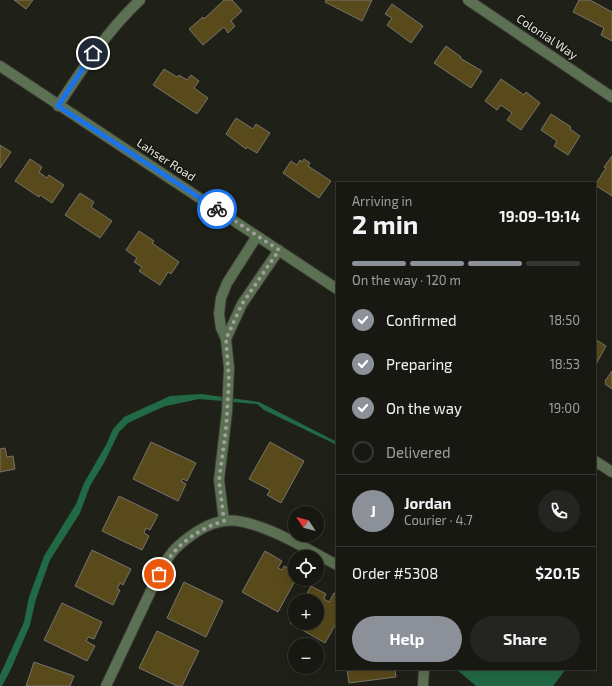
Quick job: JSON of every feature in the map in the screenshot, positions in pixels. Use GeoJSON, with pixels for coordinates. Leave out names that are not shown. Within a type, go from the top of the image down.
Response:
{"type":"FeatureCollection","features":[{"type":"Feature","properties":{"kind":"street"},"geometry":{"type":"LineString","coordinates":[[58,106],[111,31],[140,0]]}},
{"type":"Feature","properties":{"kind":"street","name":"Colonial Way"},"geometry":{"type":"LineString","coordinates":[[468,0],[612,97]]}},
{"type":"Feature","properties":{"kind":"street","name":"Lahser Road"},"geometry":{"type":"LineString","coordinates":[[0,66],[58,106],[336,288]]}},
{"type":"Feature","properties":{"kind":"street"},"geometry":{"type":"LineString","coordinates":[[224,521],[219,480],[229,380],[226,339],[221,328],[219,314],[221,298],[227,283],[257,236]]}},
{"type":"Feature","properties":{"kind":"street"},"geometry":{"type":"LineString","coordinates":[[226,339],[242,304],[279,250]]}},
{"type":"Feature","properties":{"kind":"street"},"geometry":{"type":"LineString","coordinates":[[596,462],[612,472]]}},
{"type":"Feature","properties":{"kind":"street"},"geometry":{"type":"LineString","coordinates":[[106,686],[163,565],[176,549],[188,538],[213,524],[224,521],[239,520],[274,532],[336,564]]}},
{"type":"Feature","properties":{"kind":"street"},"geometry":{"type":"LineString","coordinates":[[423,686],[424,670]]}},
{"type":"Feature","properties":{"kind":"shaded area"},"geometry":{"type":"Polygon","coordinates":[[[201,394],[259,402],[336,441],[336,445],[264,410],[257,404],[199,399],[166,406],[128,423],[119,432],[104,463],[90,486],[80,513],[50,560],[36,599],[30,625],[11,669],[2,686],[0,686],[0,675],[24,622],[29,597],[44,556],[76,504],[84,483],[106,445],[113,429],[124,417],[170,396],[201,394]]]}},
{"type":"Feature","properties":{"kind":"shaded area"},"geometry":{"type":"Polygon","coordinates":[[[457,670],[565,670],[553,686],[476,686],[457,670]]]}},
{"type":"Feature","properties":{"kind":"building"},"geometry":{"type":"Polygon","coordinates":[[[14,0],[33,0],[26,9],[14,0]]]}},
{"type":"Feature","properties":{"kind":"building"},"geometry":{"type":"Polygon","coordinates":[[[224,0],[232,0],[242,11],[231,21],[235,26],[228,33],[224,27],[203,45],[189,29],[203,17],[204,19],[224,0]]]}},
{"type":"Feature","properties":{"kind":"building"},"geometry":{"type":"Polygon","coordinates":[[[326,0],[372,0],[362,21],[325,2],[326,0]]]}},
{"type":"Feature","properties":{"kind":"building"},"geometry":{"type":"Polygon","coordinates":[[[579,0],[590,0],[612,12],[612,41],[601,35],[604,28],[573,12],[579,0]]]}},
{"type":"Feature","properties":{"kind":"building"},"geometry":{"type":"Polygon","coordinates":[[[392,4],[423,26],[411,43],[387,25],[392,18],[385,14],[392,4]]]}},
{"type":"Feature","properties":{"kind":"building"},"geometry":{"type":"Polygon","coordinates":[[[446,46],[461,57],[460,58],[482,71],[471,88],[434,63],[446,46]]]}},
{"type":"Feature","properties":{"kind":"building"},"geometry":{"type":"Polygon","coordinates":[[[164,69],[177,77],[179,75],[187,80],[191,75],[199,81],[194,88],[208,98],[197,114],[153,85],[164,69]]]}},
{"type":"Feature","properties":{"kind":"building"},"geometry":{"type":"Polygon","coordinates":[[[501,79],[524,95],[526,92],[540,103],[521,130],[507,120],[512,113],[501,105],[497,110],[485,101],[501,79]]]}},
{"type":"Feature","properties":{"kind":"building"},"geometry":{"type":"Polygon","coordinates":[[[551,114],[571,127],[570,129],[580,136],[568,155],[554,146],[557,141],[541,130],[551,114]]]}},
{"type":"Feature","properties":{"kind":"building"},"geometry":{"type":"Polygon","coordinates":[[[236,118],[253,129],[256,124],[270,133],[257,153],[247,147],[246,149],[226,134],[236,118]]]}},
{"type":"Feature","properties":{"kind":"building"},"geometry":{"type":"Polygon","coordinates":[[[0,145],[11,152],[0,168],[0,145]]]}},
{"type":"Feature","properties":{"kind":"building"},"geometry":{"type":"Polygon","coordinates":[[[612,156],[612,196],[596,186],[606,168],[604,167],[612,156]]]}},
{"type":"Feature","properties":{"kind":"building"},"geometry":{"type":"Polygon","coordinates":[[[30,159],[42,167],[39,172],[47,178],[49,175],[64,185],[52,203],[40,195],[39,197],[15,181],[30,159]]]}},
{"type":"Feature","properties":{"kind":"building"},"geometry":{"type":"Polygon","coordinates":[[[304,159],[310,163],[308,166],[331,181],[319,198],[283,173],[291,161],[297,165],[300,160],[302,162],[304,159]]]}},
{"type":"Feature","properties":{"kind":"building"},"geometry":{"type":"Polygon","coordinates":[[[80,193],[94,202],[91,207],[112,221],[100,238],[65,215],[80,193]]]}},
{"type":"Feature","properties":{"kind":"building"},"geometry":{"type":"Polygon","coordinates":[[[139,231],[154,241],[152,243],[179,262],[171,274],[168,272],[160,285],[139,271],[142,267],[134,262],[137,258],[126,250],[139,231]]]}},
{"type":"Feature","properties":{"kind":"building"},"geometry":{"type":"Polygon","coordinates":[[[596,340],[606,346],[596,364],[596,340]]]}},
{"type":"Feature","properties":{"kind":"building"},"geometry":{"type":"Polygon","coordinates":[[[612,371],[612,389],[605,384],[605,381],[612,371]]]}},
{"type":"Feature","properties":{"kind":"building"},"geometry":{"type":"Polygon","coordinates":[[[151,442],[196,463],[187,481],[183,479],[181,481],[186,484],[178,501],[133,479],[151,442]]]}},
{"type":"Feature","properties":{"kind":"building"},"geometry":{"type":"Polygon","coordinates":[[[270,442],[304,461],[281,503],[267,495],[270,490],[249,479],[270,442]]]}},
{"type":"Feature","properties":{"kind":"building"},"geometry":{"type":"Polygon","coordinates":[[[5,448],[7,457],[13,456],[15,469],[0,472],[0,449],[5,448]]]}},
{"type":"Feature","properties":{"kind":"building"},"geometry":{"type":"Polygon","coordinates":[[[119,496],[158,515],[150,530],[146,528],[144,533],[149,536],[142,550],[102,531],[119,496]]]}},
{"type":"Feature","properties":{"kind":"building"},"geometry":{"type":"Polygon","coordinates":[[[92,550],[131,569],[123,585],[120,583],[117,589],[120,590],[113,605],[75,586],[92,550]]]}},
{"type":"Feature","properties":{"kind":"building"},"geometry":{"type":"Polygon","coordinates":[[[265,551],[282,561],[278,568],[282,570],[284,566],[288,568],[288,586],[292,586],[278,612],[242,592],[265,551]]]}},
{"type":"Feature","properties":{"kind":"building"},"geometry":{"type":"Polygon","coordinates":[[[184,582],[223,601],[206,637],[167,618],[184,582]]]}},
{"type":"Feature","properties":{"kind":"building"},"geometry":{"type":"Polygon","coordinates":[[[311,586],[326,594],[324,599],[324,594],[307,594],[311,586]]]}},
{"type":"Feature","properties":{"kind":"building"},"geometry":{"type":"Polygon","coordinates":[[[334,593],[336,594],[336,624],[325,643],[324,638],[316,638],[302,630],[324,630],[324,599],[329,602],[334,593]]]}},
{"type":"Feature","properties":{"kind":"building"},"geometry":{"type":"Polygon","coordinates":[[[62,603],[102,622],[94,639],[88,637],[86,641],[95,646],[87,661],[44,640],[62,603]]]}},
{"type":"Feature","properties":{"kind":"building"},"geometry":{"type":"Polygon","coordinates":[[[157,631],[199,651],[182,686],[177,686],[139,668],[157,631]]]}},
{"type":"Feature","properties":{"kind":"building"},"geometry":{"type":"Polygon","coordinates":[[[34,662],[74,676],[70,686],[26,686],[34,662]]]}},
{"type":"Feature","properties":{"kind":"building"},"geometry":{"type":"Polygon","coordinates":[[[347,670],[395,670],[396,677],[349,683],[347,670]]]}},
{"type":"Feature","properties":{"kind":"way so far"},"geometry":{"type":"LineString","coordinates":[[159,574],[163,565],[176,549],[188,538],[213,524],[224,521],[219,480],[226,429],[229,380],[226,339],[242,304],[279,250],[217,209]]}},
{"type":"Feature","properties":{"kind":"route"},"geometry":{"type":"LineString","coordinates":[[93,53],[58,106],[217,209]]}}]}
